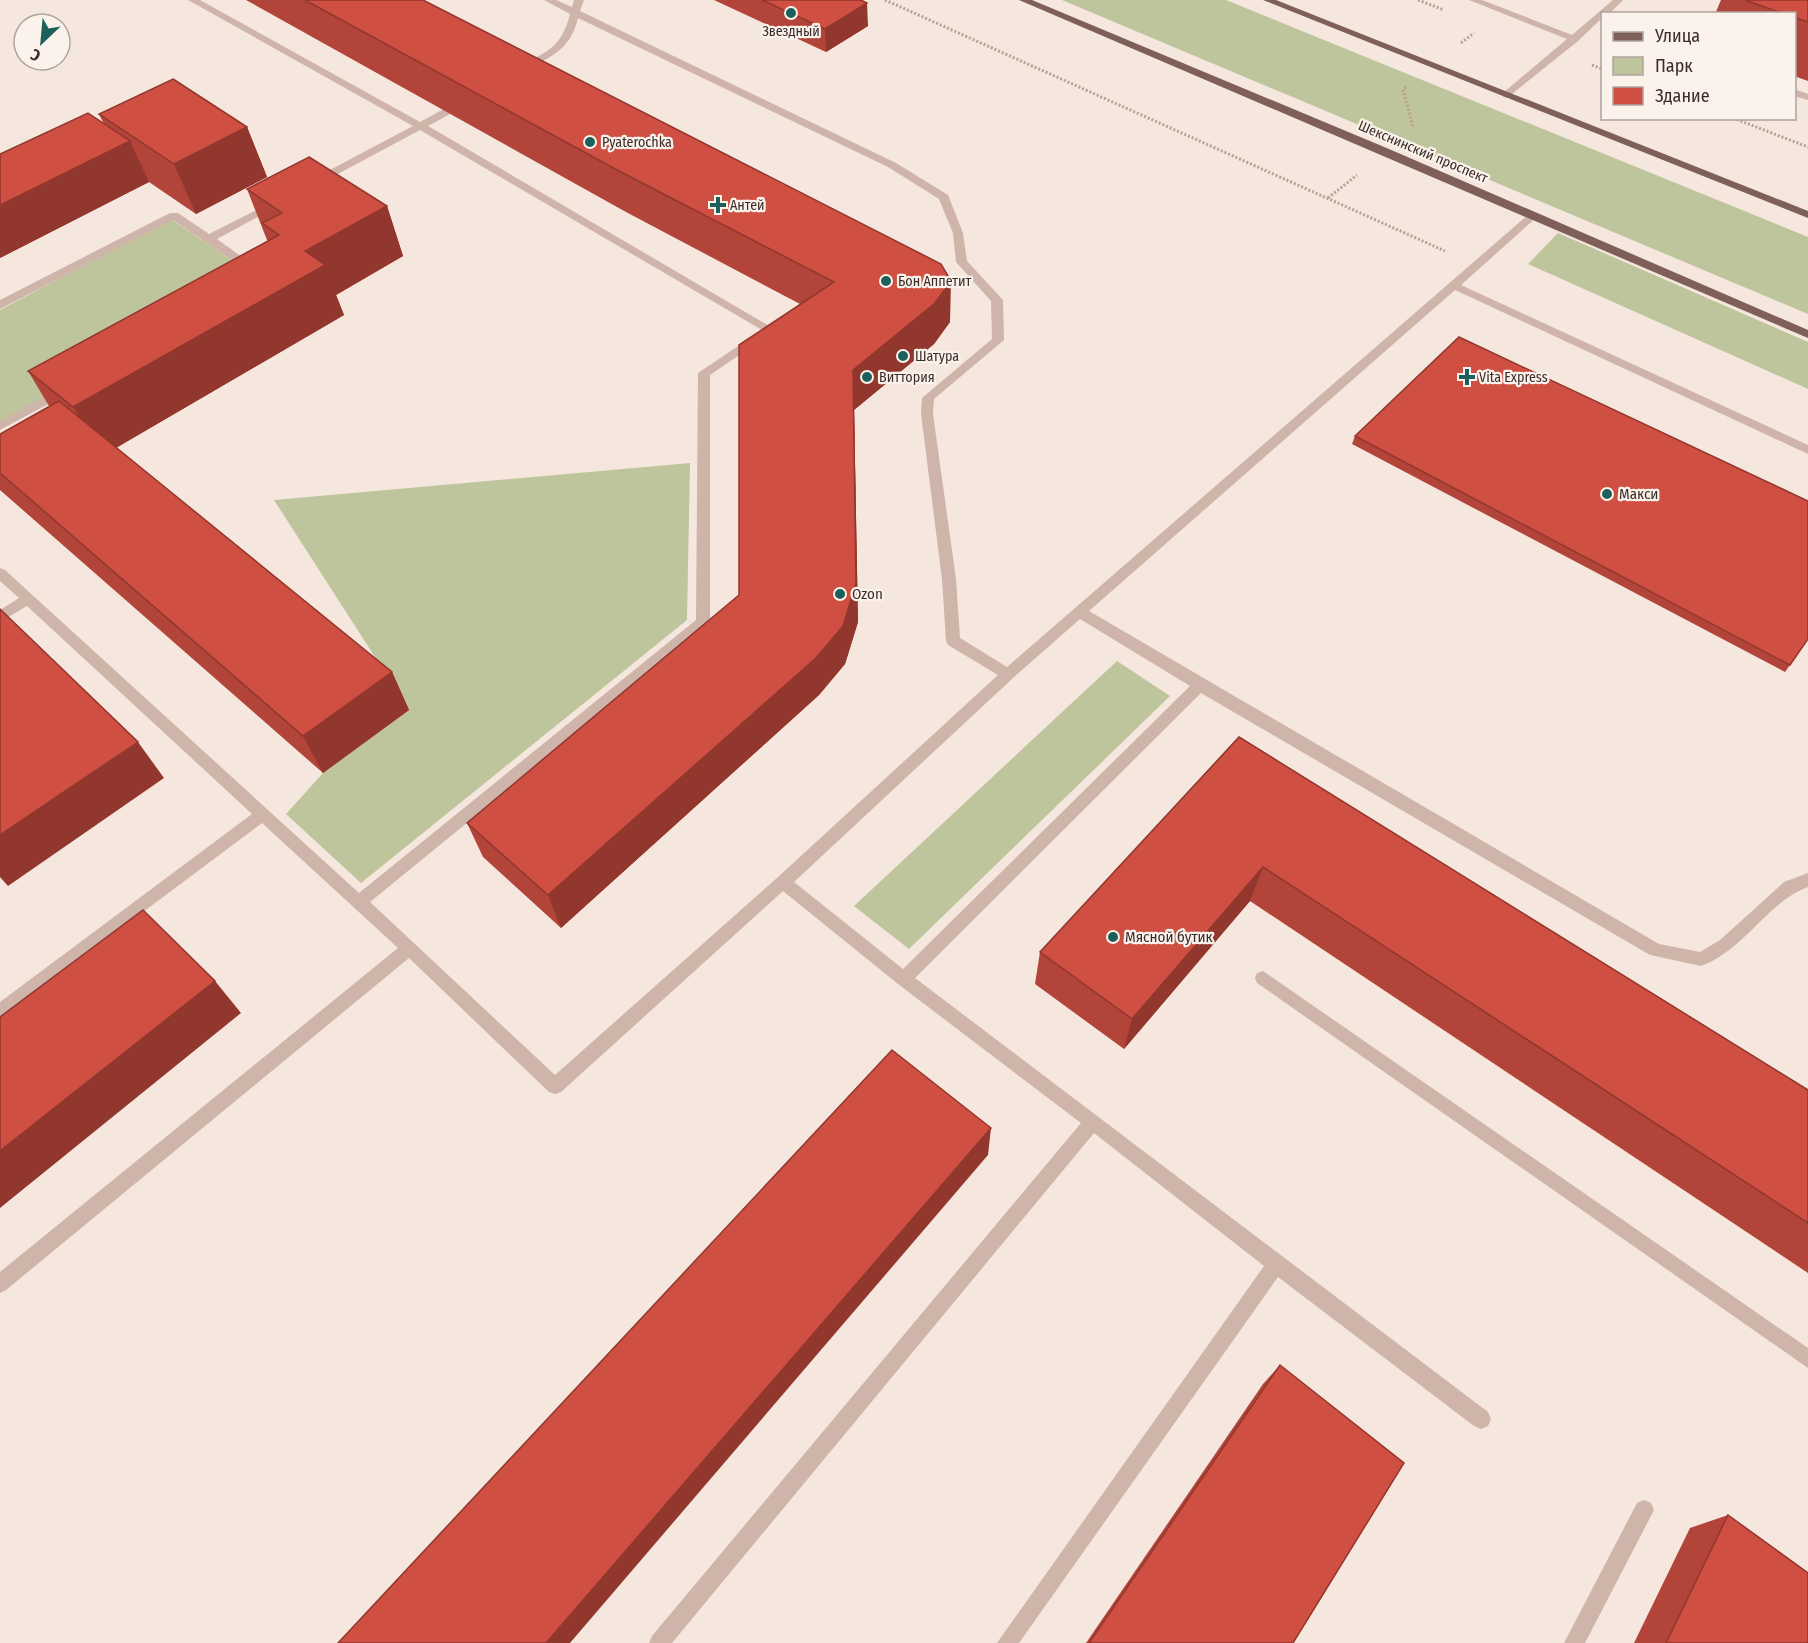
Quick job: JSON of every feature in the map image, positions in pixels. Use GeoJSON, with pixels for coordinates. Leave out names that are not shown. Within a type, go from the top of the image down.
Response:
{"type":"FeatureCollection","features":[{"type":"Feature","properties":{"kind":"main road","name":"Шекснинский проспект"},"geometry":{"type":"LineString","coordinates":[[1024,0],[1808,334]]}},
{"type":"Feature","properties":{"kind":"main road"},"geometry":{"type":"LineString","coordinates":[[1268,0],[1434,64],[1808,215]]}},
{"type":"Feature","properties":{"kind":"lane"},"geometry":{"type":"LineString","coordinates":[[193,0],[421,126],[770,330],[705,373],[703,622],[359,902]]}},
{"type":"Feature","properties":{"kind":"lane"},"geometry":{"type":"LineString","coordinates":[[549,0],[892,165],[944,197],[958,233],[962,262],[997,300],[998,330],[998,340],[928,398],[927,414],[949,579],[953,640],[1008,674]]}},
{"type":"Feature","properties":{"kind":"lane"},"geometry":{"type":"LineString","coordinates":[[516,72],[548,54],[569,34],[573,12],[579,0]]}},
{"type":"Feature","properties":{"kind":"lane"},"geometry":{"type":"LineString","coordinates":[[1474,0],[1575,39]]}},
{"type":"Feature","properties":{"kind":"lane"},"geometry":{"type":"LineString","coordinates":[[1606,12],[1618,0]]}},
{"type":"Feature","properties":{"kind":"lane"},"geometry":{"type":"LineString","coordinates":[[1508,95],[1601,17]]}},
{"type":"Feature","properties":{"kind":"lane"},"geometry":{"type":"LineString","coordinates":[[300,190],[446,112]]}},
{"type":"Feature","properties":{"kind":"lane"},"geometry":{"type":"LineString","coordinates":[[209,239],[280,201]]}},
{"type":"Feature","properties":{"kind":"lane"},"geometry":{"type":"LineString","coordinates":[[0,305],[174,214],[266,278]]}},
{"type":"Feature","properties":{"kind":"lane"},"geometry":{"type":"LineString","coordinates":[[0,573],[409,948],[555,1086],[783,882],[1008,674],[1533,216]]}},
{"type":"Feature","properties":{"kind":"lane"},"geometry":{"type":"LineString","coordinates":[[1453,285],[1808,450]]}},
{"type":"Feature","properties":{"kind":"lane"},"geometry":{"type":"LineString","coordinates":[[0,426],[72,387]]}},
{"type":"Feature","properties":{"kind":"lane"},"geometry":{"type":"LineString","coordinates":[[0,617],[28,599]]}},
{"type":"Feature","properties":{"kind":"lane"},"geometry":{"type":"LineString","coordinates":[[1079,612],[1200,685],[1656,950],[1701,959],[1726,945],[1789,887],[1808,880]]}},
{"type":"Feature","properties":{"kind":"lane"},"geometry":{"type":"LineString","coordinates":[[904,979],[1200,685]]}},
{"type":"Feature","properties":{"kind":"lane"},"geometry":{"type":"LineString","coordinates":[[0,1012],[263,814]]}},
{"type":"Feature","properties":{"kind":"lane"},"geometry":{"type":"LineString","coordinates":[[783,882],[904,979],[1481,1419]]}},
{"type":"Feature","properties":{"kind":"lane"},"geometry":{"type":"LineString","coordinates":[[0,1284],[409,948]]}},
{"type":"Feature","properties":{"kind":"lane"},"geometry":{"type":"LineString","coordinates":[[1263,978],[1808,1359]]}},
{"type":"Feature","properties":{"kind":"lane"},"geometry":{"type":"LineString","coordinates":[[659,1643],[1093,1122]]}},
{"type":"Feature","properties":{"kind":"lane"},"geometry":{"type":"LineString","coordinates":[[1007,1643],[1276,1264]]}},
{"type":"Feature","properties":{"kind":"lane"},"geometry":{"type":"LineString","coordinates":[[1574,1643],[1644,1510]]}},
{"type":"Feature","properties":{"kind":"path"},"geometry":{"type":"LineString","coordinates":[[885,0],[1476,265]]}},
{"type":"Feature","properties":{"kind":"path"},"geometry":{"type":"LineString","coordinates":[[1328,198],[1413,128],[1403,89],[1476,32]]}},
{"type":"Feature","properties":{"kind":"path"},"geometry":{"type":"LineString","coordinates":[[1738,120],[1808,147]]}},
{"type":"Feature","properties":{"kind":"green space"},"geometry":{"type":"Polygon","coordinates":[[[1062,0],[1226,0],[1808,237],[1808,314],[1062,0]]]}},
{"type":"Feature","properties":{"kind":"green space"},"geometry":{"type":"Polygon","coordinates":[[[171,219],[257,277],[0,423],[0,310],[171,219]]]}},
{"type":"Feature","properties":{"kind":"green space"},"geometry":{"type":"Polygon","coordinates":[[[1558,233],[1808,342],[1808,389],[1528,264],[1558,233]]]}},
{"type":"Feature","properties":{"kind":"green space"},"geometry":{"type":"Polygon","coordinates":[[[690,463],[687,620],[361,883],[286,814],[323,773],[409,710],[274,500],[690,463]]]}},
{"type":"Feature","properties":{"kind":"green space"},"geometry":{"type":"Polygon","coordinates":[[[1117,661],[1170,696],[909,949],[854,906],[1117,661]]]}},
{"type":"Feature","properties":{"kind":"building"},"geometry":{"type":"Polygon","coordinates":[[[305,0],[423,0],[941,264],[951,281],[935,303],[853,370],[856,583],[843,626],[816,658],[548,895],[467,823],[739,595],[739,345],[834,282],[619,171],[305,0]]]}},
{"type":"Feature","properties":{"kind":"building"},"geometry":{"type":"Polygon","coordinates":[[[762,0],[861,0],[867,3],[825,29],[762,0]]]}},
{"type":"Feature","properties":{"kind":"building"},"geometry":{"type":"Polygon","coordinates":[[[1745,0],[1808,0],[1808,22],[1796,18],[1796,12],[1778,12],[1745,0]]]}},
{"type":"Feature","properties":{"kind":"building"},"geometry":{"type":"Polygon","coordinates":[[[173,79],[247,127],[174,164],[99,114],[173,79]]]}},
{"type":"Feature","properties":{"kind":"building"},"geometry":{"type":"Polygon","coordinates":[[[88,113],[130,141],[0,205],[0,154],[88,113]]]}},
{"type":"Feature","properties":{"kind":"building"},"geometry":{"type":"Polygon","coordinates":[[[309,157],[387,206],[305,251],[325,265],[73,407],[28,371],[279,235],[262,223],[282,213],[247,189],[309,157]]]}},
{"type":"Feature","properties":{"kind":"building"},"geometry":{"type":"Polygon","coordinates":[[[1459,337],[1808,501],[1808,639],[1790,665],[1355,436],[1459,337]]]}},
{"type":"Feature","properties":{"kind":"building"},"geometry":{"type":"Polygon","coordinates":[[[59,401],[392,672],[303,736],[0,473],[0,434],[59,401]]]}},
{"type":"Feature","properties":{"kind":"building"},"geometry":{"type":"Polygon","coordinates":[[[0,609],[138,742],[0,835],[0,609]]]}},
{"type":"Feature","properties":{"kind":"building"},"geometry":{"type":"Polygon","coordinates":[[[1239,737],[1808,1090],[1808,1223],[1263,867],[1132,1019],[1040,952],[1239,737]]]}},
{"type":"Feature","properties":{"kind":"building"},"geometry":{"type":"Polygon","coordinates":[[[143,910],[215,981],[0,1151],[0,1017],[143,910]]]}},
{"type":"Feature","properties":{"kind":"building"},"geometry":{"type":"Polygon","coordinates":[[[892,1050],[991,1128],[546,1643],[338,1643],[892,1050]]]}},
{"type":"Feature","properties":{"kind":"building"},"geometry":{"type":"Polygon","coordinates":[[[1280,1365],[1404,1463],[1293,1643],[1089,1643],[1280,1365]]]}},
{"type":"Feature","properties":{"kind":"building"},"geometry":{"type":"Polygon","coordinates":[[[1728,1515],[1808,1573],[1808,1643],[1666,1643],[1728,1515]]]}},
{"type":"Feature","properties":{"kind":"place","name":"Звездный"},"geometry":{"type":"Point","coordinates":[791,13]}},
{"type":"Feature","properties":{"kind":"place","name":"Pyaterochka"},"geometry":{"type":"Point","coordinates":[590,142]}},
{"type":"Feature","properties":{"kind":"place","name":"Антей"},"geometry":{"type":"Point","coordinates":[718,205]}},
{"type":"Feature","properties":{"kind":"place","name":"Бон Аппетит"},"geometry":{"type":"Point","coordinates":[886,281]}},
{"type":"Feature","properties":{"kind":"place","name":"Шатура"},"geometry":{"type":"Point","coordinates":[903,356]}},
{"type":"Feature","properties":{"kind":"place","name":"Виттория"},"geometry":{"type":"Point","coordinates":[867,377]}},
{"type":"Feature","properties":{"kind":"place","name":"Vita Express"},"geometry":{"type":"Point","coordinates":[1467,377]}},
{"type":"Feature","properties":{"kind":"place","name":"Макси"},"geometry":{"type":"Point","coordinates":[1607,494]}},
{"type":"Feature","properties":{"kind":"place","name":"Ozon"},"geometry":{"type":"Point","coordinates":[840,594]}},
{"type":"Feature","properties":{"kind":"place","name":"Мясной бутик"},"geometry":{"type":"Point","coordinates":[1113,937]}}]}
